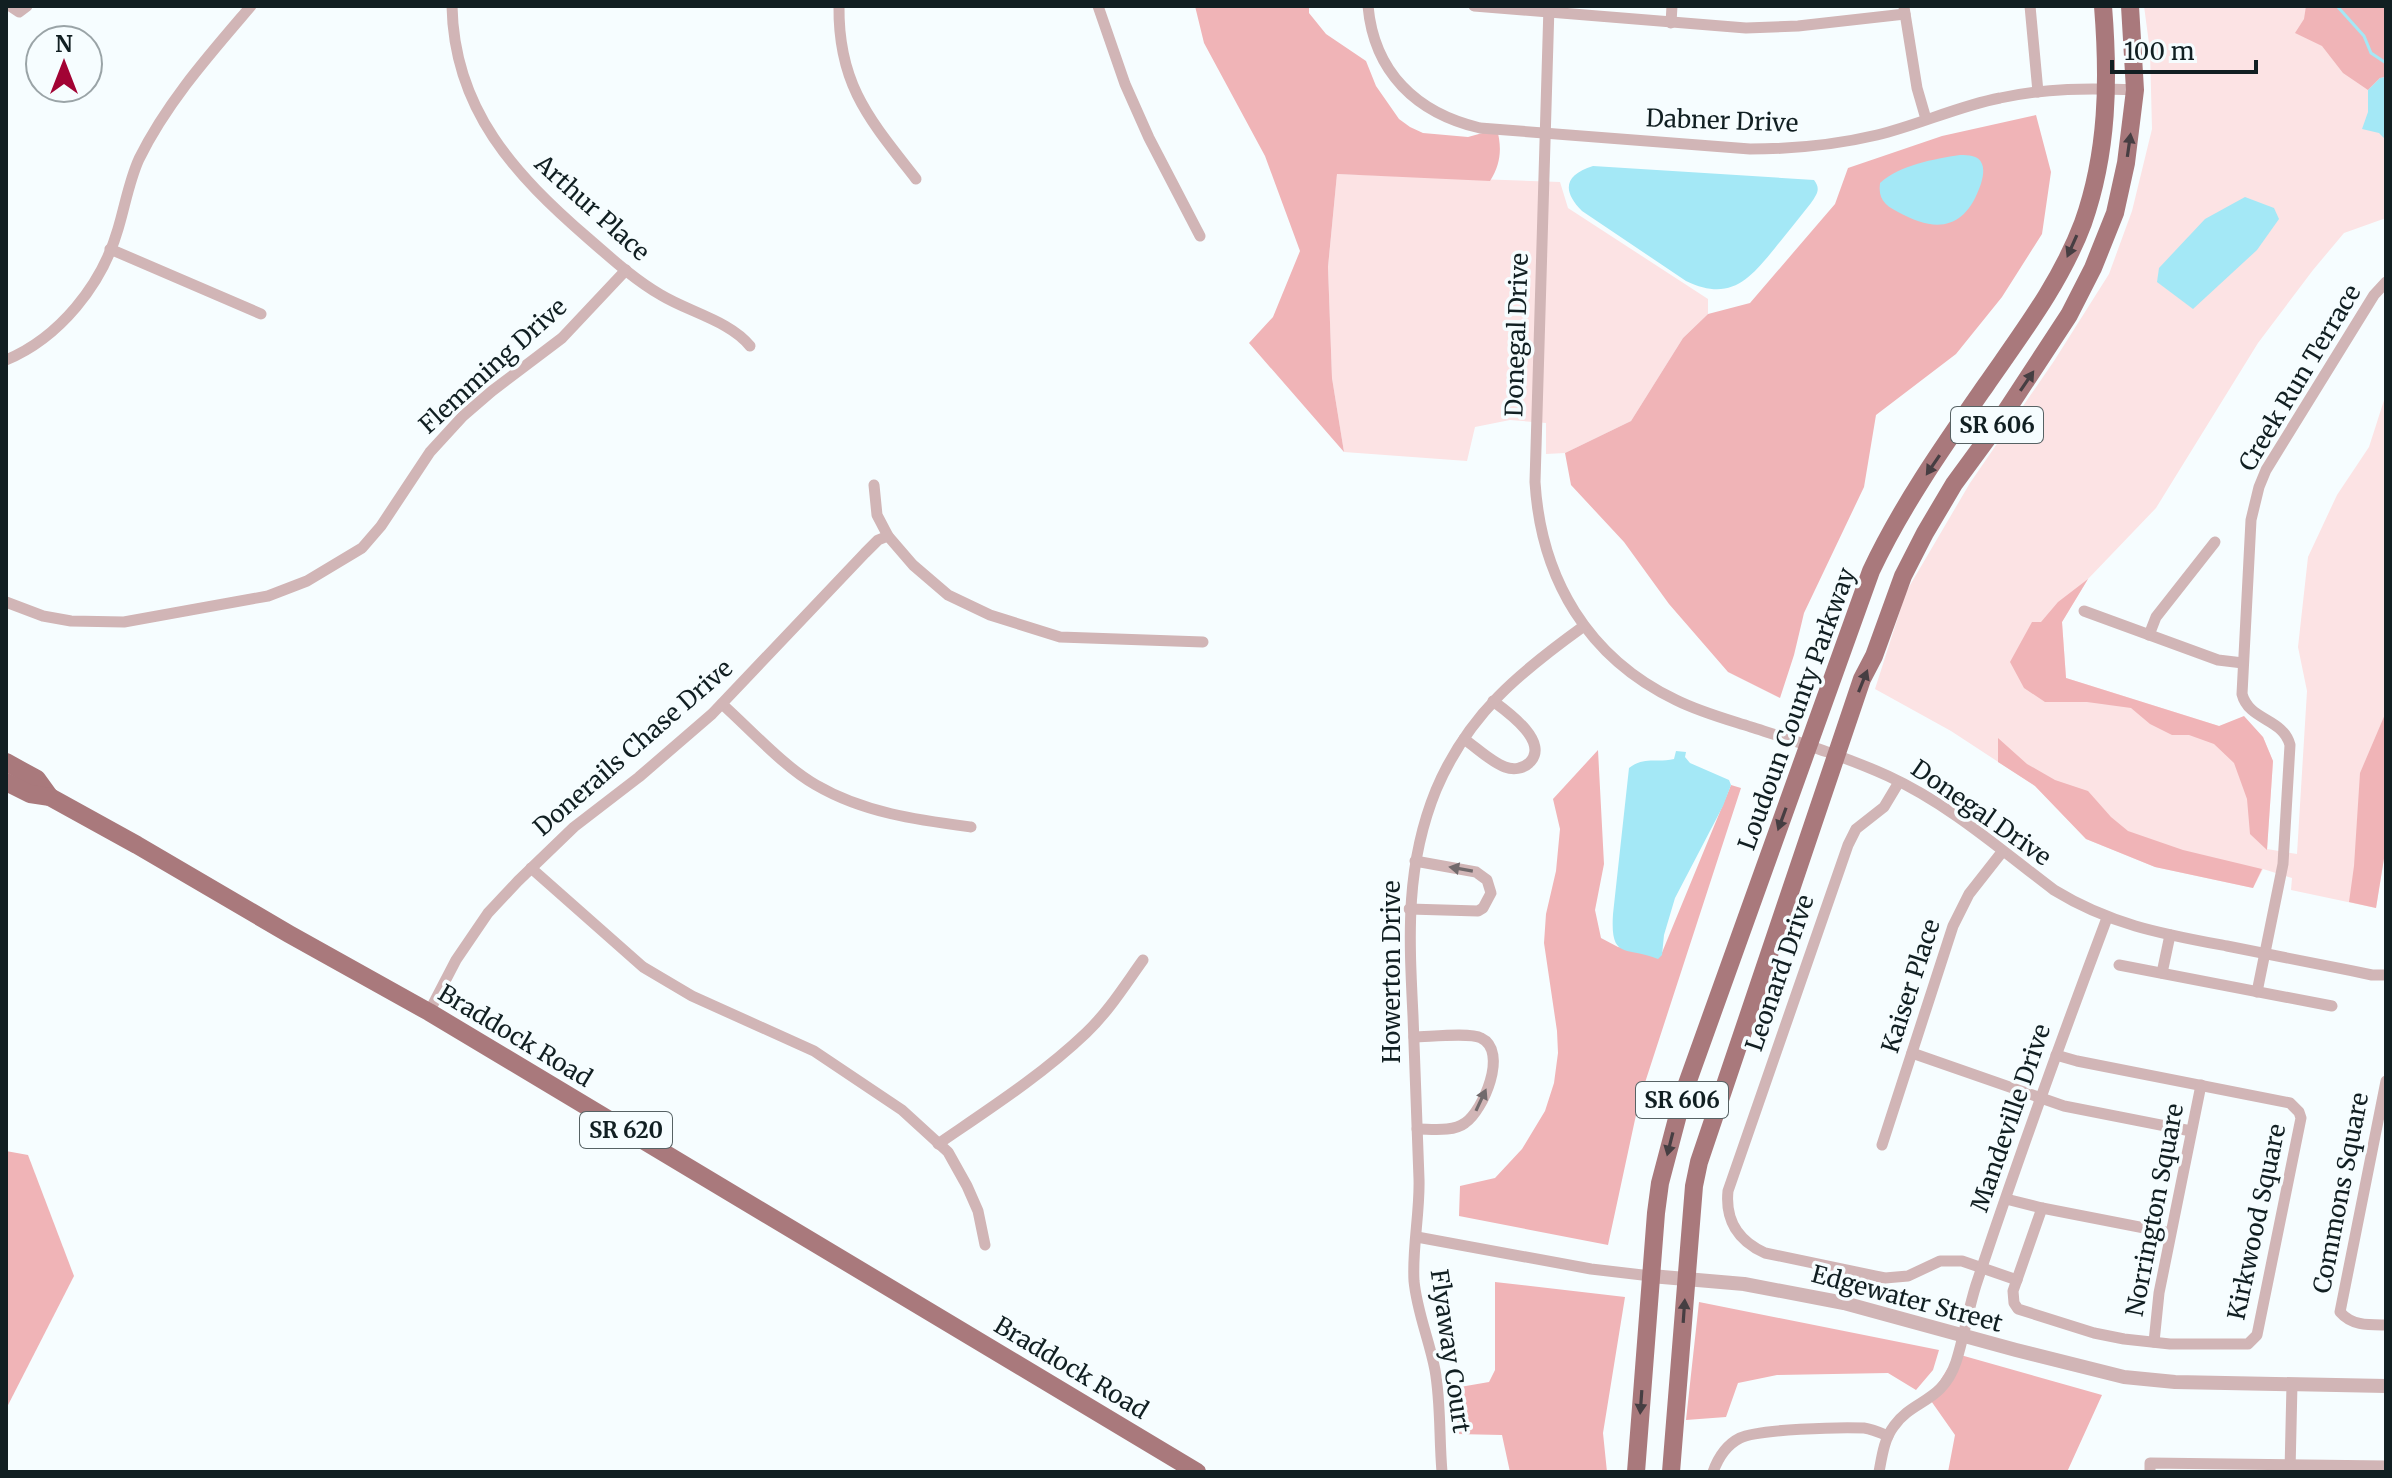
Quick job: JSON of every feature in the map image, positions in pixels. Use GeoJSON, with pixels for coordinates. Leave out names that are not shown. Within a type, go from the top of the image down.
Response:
{"type":"FeatureCollection","features":[{"type":"Feature","properties":{"kind":"main road","name":"Loudoun County Parkway"},"geometry":{"type":"LineString","coordinates":[[1636,1472],[1660,1183],[1684,1092],[1871,571],[1887,536],[2022,335],[2069,255],[2083,223],[2101,155],[2106,122],[2103,6]]}},
{"type":"Feature","properties":{"kind":"main road","name":"SR 606"},"geometry":{"type":"LineString","coordinates":[[1671,1472],[1694,1186],[1699,1162],[1862,679],[1874,656],[1903,576],[1954,484],[2069,315],[2093,268],[2115,213],[2126,163],[2135,90],[2130,6]]}},
{"type":"Feature","properties":{"kind":"main road","name":"Braddock Road"},"geometry":{"type":"LineString","coordinates":[[6,762],[37,779],[50,797]]}},
{"type":"Feature","properties":{"kind":"main road","name":"Braddock Road"},"geometry":{"type":"LineString","coordinates":[[6,782],[30,794],[50,797],[429,1012],[1197,1472]]}},
{"type":"Feature","properties":{"kind":"street"},"geometry":{"type":"LineString","coordinates":[[10,6],[19,12],[27,6]]}},
{"type":"Feature","properties":{"kind":"street"},"geometry":{"type":"LineString","coordinates":[[6,360],[48,336],[69,315],[96,278],[117,233],[139,161],[193,73],[251,6]]}},
{"type":"Feature","properties":{"kind":"street","name":"Arthur Place"},"geometry":{"type":"LineString","coordinates":[[452,6],[452,23],[464,81],[488,130],[518,172],[557,211],[626,270],[659,294],[732,329],[750,346]]}},
{"type":"Feature","properties":{"kind":"street"},"geometry":{"type":"LineString","coordinates":[[839,6],[840,47],[853,87],[873,124],[916,179]]}},
{"type":"Feature","properties":{"kind":"street"},"geometry":{"type":"LineString","coordinates":[[1098,6],[1125,84],[1200,236]]}},
{"type":"Feature","properties":{"kind":"street","name":"Dabner Drive"},"geometry":{"type":"LineString","coordinates":[[1368,6],[1374,39],[1389,71],[1400,85],[1427,108],[1480,128],[1750,149],[1786,149],[1879,135],[1983,101],[2038,92],[2135,90]]}},
{"type":"Feature","properties":{"kind":"street"},"geometry":{"type":"LineString","coordinates":[[1474,6],[1549,9],[1746,28],[1774,28],[1905,10],[1917,88],[1926,119]]}},
{"type":"Feature","properties":{"kind":"street"},"geometry":{"type":"LineString","coordinates":[[1671,23],[1672,6]]}},
{"type":"Feature","properties":{"kind":"street"},"geometry":{"type":"LineString","coordinates":[[2030,6],[2038,92]]}},
{"type":"Feature","properties":{"kind":"street","name":"Donegal Drive"},"geometry":{"type":"LineString","coordinates":[[1549,9],[1535,482],[1537,510],[1550,563],[1565,597],[1584,626],[1616,661],[1657,690],[1703,711],[1837,754],[1899,782],[1946,809],[2054,890],[2107,918],[2170,935],[2372,975],[2386,975]]}},
{"type":"Feature","properties":{"kind":"street"},"geometry":{"type":"LineString","coordinates":[[110,249],[261,314]]}},
{"type":"Feature","properties":{"kind":"street","name":"Flemming Drive"},"geometry":{"type":"LineString","coordinates":[[6,602],[43,616],[71,621],[124,622],[268,596],[307,581],[362,548],[381,526],[430,452],[463,416],[562,338],[626,270]]}},
{"type":"Feature","properties":{"kind":"street","name":"Creek Run Terrace"},"geometry":{"type":"LineString","coordinates":[[2264,954],[2283,864],[2290,745],[2278,726],[2254,714],[2244,702],[2242,694],[2251,520],[2266,470],[2374,295],[2386,282]]}},
{"type":"Feature","properties":{"kind":"street"},"geometry":{"type":"LineString","coordinates":[[874,485],[877,515],[888,536],[913,565],[948,595],[990,615],[1060,637],[1203,642]]}},
{"type":"Feature","properties":{"kind":"street","name":"Donerails Chase Drive"},"geometry":{"type":"LineString","coordinates":[[429,1012],[456,960],[488,913],[531,868],[574,827],[639,777],[722,704],[872,545],[888,536]]}},
{"type":"Feature","properties":{"kind":"street"},"geometry":{"type":"LineString","coordinates":[[2149,635],[2156,617],[2215,542]]}},
{"type":"Feature","properties":{"kind":"street"},"geometry":{"type":"LineString","coordinates":[[2084,611],[2218,660],[2243,663]]}},
{"type":"Feature","properties":{"kind":"street","name":"Howerton Drive"},"geometry":{"type":"LineString","coordinates":[[1417,1237],[1420,1202],[1409,909],[1415,861],[1424,826],[1438,787],[1464,739],[1493,701],[1534,662],[1584,626]]}},
{"type":"Feature","properties":{"kind":"street"},"geometry":{"type":"LineString","coordinates":[[1464,739],[1506,767],[1520,768],[1529,763],[1535,752],[1530,734],[1493,701]]}},
{"type":"Feature","properties":{"kind":"street"},"geometry":{"type":"LineString","coordinates":[[722,704],[815,785],[852,802],[900,817],[971,827]]}},
{"type":"Feature","properties":{"kind":"street","name":"Leonard Drive"},"geometry":{"type":"LineString","coordinates":[[1899,782],[1891,799],[1856,829],[1848,845],[1728,1191],[1728,1214],[1738,1235],[1765,1253],[1885,1278],[1908,1276],[1940,1261],[1962,1261],[2017,1280]]}},
{"type":"Feature","properties":{"kind":"street","name":"Kaiser Place"},"geometry":{"type":"LineString","coordinates":[[1882,1145],[1960,909],[2002,852]]}},
{"type":"Feature","properties":{"kind":"street"},"geometry":{"type":"LineString","coordinates":[[1409,909],[1478,911],[1491,893],[1487,880],[1476,872],[1415,861]]}},
{"type":"Feature","properties":{"kind":"street"},"geometry":{"type":"LineString","coordinates":[[531,868],[643,967],[692,996],[814,1051],[902,1110],[948,1152],[978,1211],[985,1245]]}},
{"type":"Feature","properties":{"kind":"street","name":"Mandeville Drive"},"geometry":{"type":"LineString","coordinates":[[1888,1436],[1895,1424],[1938,1392],[1955,1362],[1982,1268],[2107,918]]}},
{"type":"Feature","properties":{"kind":"street"},"geometry":{"type":"LineString","coordinates":[[2162,973],[2170,935]]}},
{"type":"Feature","properties":{"kind":"street"},"geometry":{"type":"LineString","coordinates":[[2257,992],[2264,954]]}},
{"type":"Feature","properties":{"kind":"street"},"geometry":{"type":"LineString","coordinates":[[938,1144],[1016,1089],[1086,1033],[1109,1009],[1143,960]]}},
{"type":"Feature","properties":{"kind":"street"},"geometry":{"type":"LineString","coordinates":[[2119,965],[2332,1006]]}},
{"type":"Feature","properties":{"kind":"street"},"geometry":{"type":"LineString","coordinates":[[1414,1037],[1475,1036],[1488,1043],[1495,1059],[1495,1067],[1481,1102],[1467,1122],[1451,1128],[1417,1129]]}},
{"type":"Feature","properties":{"kind":"street"},"geometry":{"type":"LineString","coordinates":[[1912,1053],[2064,1106],[2191,1131]]}},
{"type":"Feature","properties":{"kind":"street","name":"Kirkwood Square"},"geometry":{"type":"LineString","coordinates":[[2017,1280],[2013,1291],[2014,1303],[2023,1313],[2094,1333],[2154,1342],[2242,1345],[2253,1340],[2257,1335],[2301,1123],[2299,1112],[2290,1103],[2056,1055]]}},
{"type":"Feature","properties":{"kind":"street","name":"Commons Square"},"geometry":{"type":"LineString","coordinates":[[2386,1081],[2340,1312],[2347,1320],[2365,1325],[2386,1325]]}},
{"type":"Feature","properties":{"kind":"street","name":"Norrington Square"},"geometry":{"type":"LineString","coordinates":[[2154,1342],[2159,1293],[2201,1085]]}},
{"type":"Feature","properties":{"kind":"street"},"geometry":{"type":"LineString","coordinates":[[2006,1199],[2170,1233]]}},
{"type":"Feature","properties":{"kind":"street"},"geometry":{"type":"LineString","coordinates":[[2017,1280],[2042,1208]]}},
{"type":"Feature","properties":{"kind":"street","name":"Edgewater Street"},"geometry":{"type":"LineString","coordinates":[[1417,1237],[1591,1269],[1794,1292],[2124,1377],[2175,1382],[2386,1386]]}},
{"type":"Feature","properties":{"kind":"street","name":"Flyaway Court"},"geometry":{"type":"LineString","coordinates":[[1417,1237],[1414,1278],[1418,1312],[1435,1370],[1442,1472]]}},
{"type":"Feature","properties":{"kind":"street"},"geometry":{"type":"LineString","coordinates":[[2290,1468],[2292,1384]]}},
{"type":"Feature","properties":{"kind":"street"},"geometry":{"type":"LineString","coordinates":[[1713,1472],[1727,1447],[1741,1437],[1764,1432],[1868,1428],[1888,1436],[1879,1472]]}},
{"type":"Feature","properties":{"kind":"street"},"geometry":{"type":"LineString","coordinates":[[2150,1472],[2150,1463],[2290,1468],[2386,1466]]}},
{"type":"Feature","properties":{"kind":"shaded area"},"geometry":{"type":"Polygon","coordinates":[[[1195,6],[1309,6],[1309,13],[1326,34],[1366,61],[1376,86],[1399,119],[1410,127],[1423,133],[1468,137],[1497,129],[1500,156],[1490,181],[1337,174],[1328,267],[1332,378],[1344,452],[1249,343],[1273,317],[1300,251],[1265,156],[1204,43],[1195,6]]]}},
{"type":"Feature","properties":{"kind":"shaded area"},"geometry":{"type":"Polygon","coordinates":[[[2144,6],[2386,6],[2386,218],[2344,233],[2313,270],[2258,343],[2156,508],[2088,579],[2062,622],[2066,678],[2263,737],[2273,761],[2267,849],[2297,854],[2307,691],[2298,647],[2308,557],[2337,495],[2369,447],[2386,394],[2386,846],[2376,908],[2291,890],[2292,878],[2263,869],[2253,888],[2155,867],[2086,839],[2035,786],[1951,731],[1875,689],[1906,592],[1970,483],[2109,274],[2132,211],[2152,129],[2150,51],[2144,6]]]}},
{"type":"Feature","properties":{"kind":"shaded area"},"geometry":{"type":"Polygon","coordinates":[[[2306,6],[2386,6],[2386,77],[2380,78],[2368,90],[2343,73],[2322,46],[2295,33],[2304,19],[2306,6]]]}},
{"type":"Feature","properties":{"kind":"shaded area"},"geometry":{"type":"Polygon","coordinates":[[[2036,115],[2051,172],[2042,234],[2002,297],[1956,354],[1876,415],[1864,487],[1804,613],[1780,698],[1728,672],[1669,604],[1624,542],[1571,485],[1565,453],[1631,421],[1683,338],[1708,314],[1750,303],[1835,204],[1848,168],[1942,136],[2036,115]]]}},
{"type":"Feature","properties":{"kind":"shaded area"},"geometry":{"type":"Polygon","coordinates":[[[1337,174],[1560,182],[1568,208],[1708,299],[1708,314],[1683,338],[1631,421],[1565,453],[1546,454],[1546,423],[1510,420],[1475,427],[1467,461],[1344,452],[1332,378],[1328,267],[1337,174]]]}},
{"type":"Feature","properties":{"kind":"shaded area"},"geometry":{"type":"Polygon","coordinates":[[[2088,579],[2062,622],[2066,678],[2219,726],[2244,716],[2263,737],[2273,761],[2267,850],[2250,834],[2247,799],[2234,763],[2214,744],[2189,735],[2172,735],[2150,724],[2131,708],[2087,702],[2045,702],[2024,688],[2010,662],[2032,622],[2041,622],[2058,602],[2088,579]]]}},
{"type":"Feature","properties":{"kind":"shaded area"},"geometry":{"type":"Polygon","coordinates":[[[2386,712],[2386,846],[2376,908],[2349,902],[2360,773],[2386,712]]]}},
{"type":"Feature","properties":{"kind":"shaded area"},"geometry":{"type":"Polygon","coordinates":[[[1998,738],[2027,764],[2055,780],[2088,791],[2128,831],[2183,850],[2262,869],[2253,888],[2155,867],[2086,839],[2035,786],[1998,762],[1998,738]]]}},
{"type":"Feature","properties":{"kind":"shaded area"},"geometry":{"type":"Polygon","coordinates":[[[1598,750],[1604,864],[1595,910],[1601,938],[1618,947],[1661,955],[1731,785],[1741,788],[1639,1101],[1608,1245],[1459,1216],[1460,1186],[1495,1178],[1522,1149],[1545,1111],[1554,1083],[1557,1031],[1544,943],[1560,829],[1553,799],[1598,750]]]}},
{"type":"Feature","properties":{"kind":"shaded area"},"geometry":{"type":"Polygon","coordinates":[[[6,1151],[28,1155],[74,1276],[6,1409],[6,1151]]]}},
{"type":"Feature","properties":{"kind":"shaded area"},"geometry":{"type":"Polygon","coordinates":[[[1495,1282],[1625,1297],[1603,1433],[1607,1472],[1510,1472],[1502,1435],[1456,1434],[1460,1387],[1489,1382],[1495,1370],[1495,1282]]]}},
{"type":"Feature","properties":{"kind":"shaded area"},"geometry":{"type":"Polygon","coordinates":[[[1699,1302],[1939,1350],[1933,1370],[1916,1390],[1888,1373],[1777,1375],[1738,1383],[1726,1417],[1686,1420],[1699,1302]]]}},
{"type":"Feature","properties":{"kind":"shaded area"},"geometry":{"type":"Polygon","coordinates":[[[1957,1354],[2102,1395],[2067,1472],[1948,1472],[1955,1435],[1929,1398],[1957,1354]]]}},
{"type":"Feature","properties":{"kind":"water"},"geometry":{"type":"Polygon","coordinates":[[[2386,77],[2385,139],[2379,133],[2362,129],[2368,112],[2368,90],[2380,78],[2386,77]]]}},
{"type":"Feature","properties":{"kind":"water"},"geometry":{"type":"Polygon","coordinates":[[[1960,155],[1978,159],[1983,173],[1972,203],[1956,220],[1946,224],[1924,223],[1893,209],[1883,200],[1880,183],[1888,177],[1918,164],[1960,155]]]}},
{"type":"Feature","properties":{"kind":"water"},"geometry":{"type":"Polygon","coordinates":[[[1593,166],[1814,180],[1818,189],[1811,203],[1756,270],[1737,284],[1715,289],[1686,281],[1582,211],[1571,197],[1569,184],[1576,174],[1593,166]]]}},
{"type":"Feature","properties":{"kind":"water"},"geometry":{"type":"Polygon","coordinates":[[[2245,197],[2274,208],[2279,219],[2257,250],[2193,309],[2157,282],[2159,268],[2205,219],[2245,197]]]}},
{"type":"Feature","properties":{"kind":"water"},"geometry":{"type":"Polygon","coordinates":[[[1676,751],[1686,752],[1685,757],[1690,763],[1729,780],[1731,785],[1675,898],[1664,935],[1662,955],[1658,959],[1617,945],[1613,914],[1629,768],[1646,761],[1674,759],[1676,751]]]}},
{"type":"Feature","properties":{"kind":"waterway"},"geometry":{"type":"LineString","coordinates":[[2337,6],[2364,36],[2371,53],[2386,63]]}}]}
